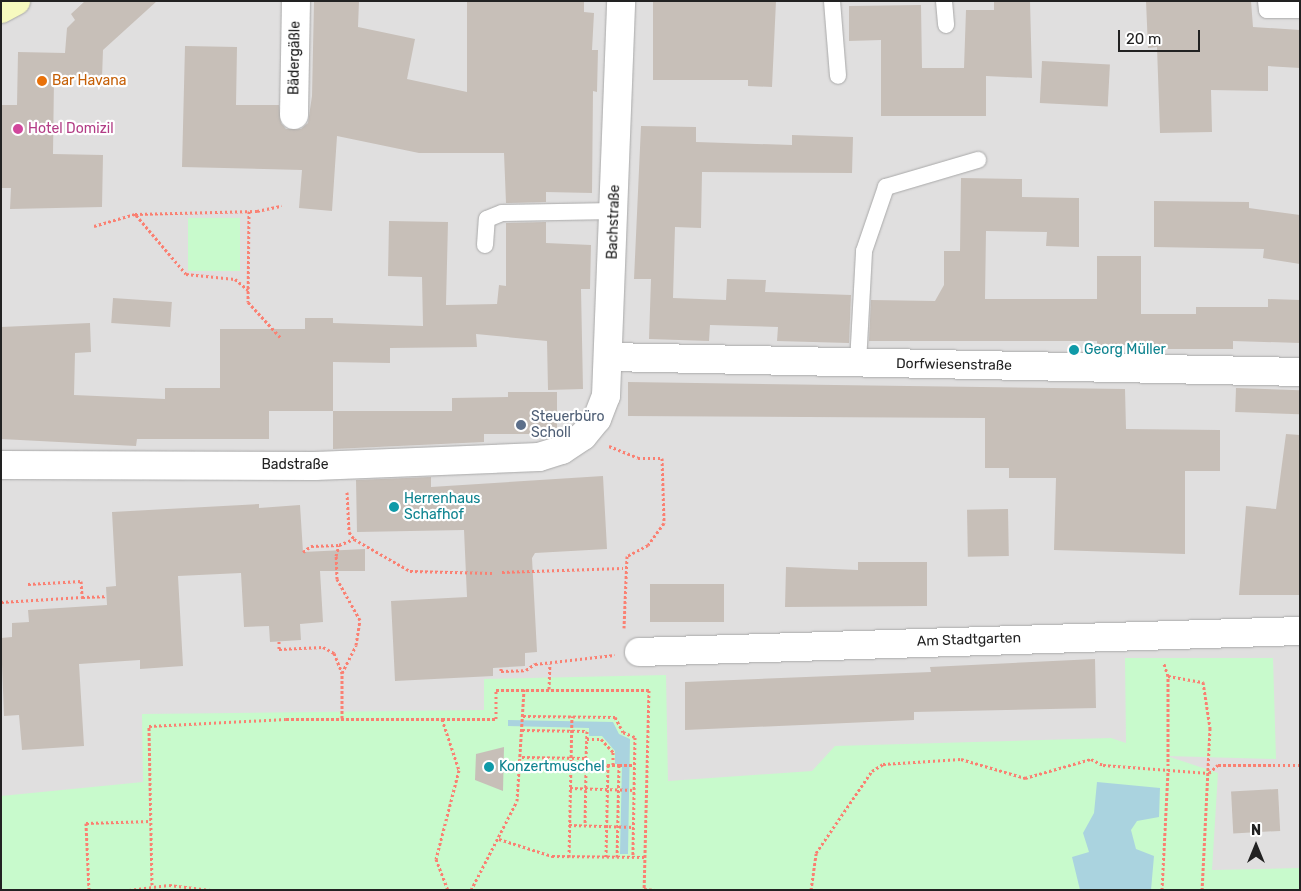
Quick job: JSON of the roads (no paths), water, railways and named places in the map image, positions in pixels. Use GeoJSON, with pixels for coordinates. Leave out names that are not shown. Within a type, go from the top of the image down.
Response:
{"type":"FeatureCollection","features":[{"type":"Feature","properties":{"kind":"main road"},"geometry":{"type":"LineString","coordinates":[[1,9],[16,1]]}},
{"type":"Feature","properties":{"kind":"street","name":"Bädergäßle"},"geometry":{"type":"LineString","coordinates":[[294,116],[296,1]]}},
{"type":"Feature","properties":{"kind":"street","name":"Bachstraße"},"geometry":{"type":"LineString","coordinates":[[583,436],[597,419],[606,396],[609,357],[621,1]]}},
{"type":"Feature","properties":{"kind":"street","name":"Dorfwiesenstraße"},"geometry":{"type":"LineString","coordinates":[[609,357],[1300,372]]}},
{"type":"Feature","properties":{"kind":"street","name":"Badstraße"},"geometry":{"type":"LineString","coordinates":[[1,465],[346,464],[539,457],[562,450],[583,436]]}},
{"type":"Feature","properties":{"kind":"street","name":"Am Stadtgarten"},"geometry":{"type":"LineString","coordinates":[[629,647],[1300,631]]}},
{"type":"Feature","properties":{"kind":"lane"},"geometry":{"type":"LineString","coordinates":[[832,1],[838,76]]}},
{"type":"Feature","properties":{"kind":"lane"},"geometry":{"type":"LineString","coordinates":[[944,1],[946,25]]}},
{"type":"Feature","properties":{"kind":"lane"},"geometry":{"type":"LineString","coordinates":[[1266,1],[1267,10],[1300,10]]}},
{"type":"Feature","properties":{"kind":"lane"},"geometry":{"type":"LineString","coordinates":[[858,363],[864,252],[886,187],[978,160]]}},
{"type":"Feature","properties":{"kind":"lane"},"geometry":{"type":"LineString","coordinates":[[485,244],[487,219],[502,213],[614,212]]}},
{"type":"Feature","properties":{"kind":"water"},"geometry":{"type":"Polygon","coordinates":[[[508,720],[613,722],[619,734],[630,739],[628,854],[620,854],[622,764],[615,764],[615,751],[602,736],[589,736],[589,728],[508,726],[508,720]]]}},
{"type":"Feature","properties":{"kind":"water"},"geometry":{"type":"Polygon","coordinates":[[[1097,782],[1160,788],[1159,817],[1137,821],[1131,830],[1136,849],[1154,856],[1151,890],[1080,890],[1072,857],[1089,852],[1083,833],[1094,813],[1097,782]]]}},
{"type":"Feature","properties":{"kind":"place","name":"Bar Havana"},"geometry":{"type":"Point","coordinates":[42,81]}},
{"type":"Feature","properties":{"kind":"place","name":"Hotel Domizil"},"geometry":{"type":"Point","coordinates":[18,129]}},
{"type":"Feature","properties":{"kind":"place","name":"Georg Müller"},"geometry":{"type":"Point","coordinates":[1074,350]}},
{"type":"Feature","properties":{"kind":"place","name":"Steuerbüro Scholl"},"geometry":{"type":"Point","coordinates":[521,425]}},
{"type":"Feature","properties":{"kind":"place","name":"Herrenhaus Schafhof"},"geometry":{"type":"Point","coordinates":[394,507]}},
{"type":"Feature","properties":{"kind":"place","name":"Konzertmuschel"},"geometry":{"type":"Point","coordinates":[489,767]}}]}
